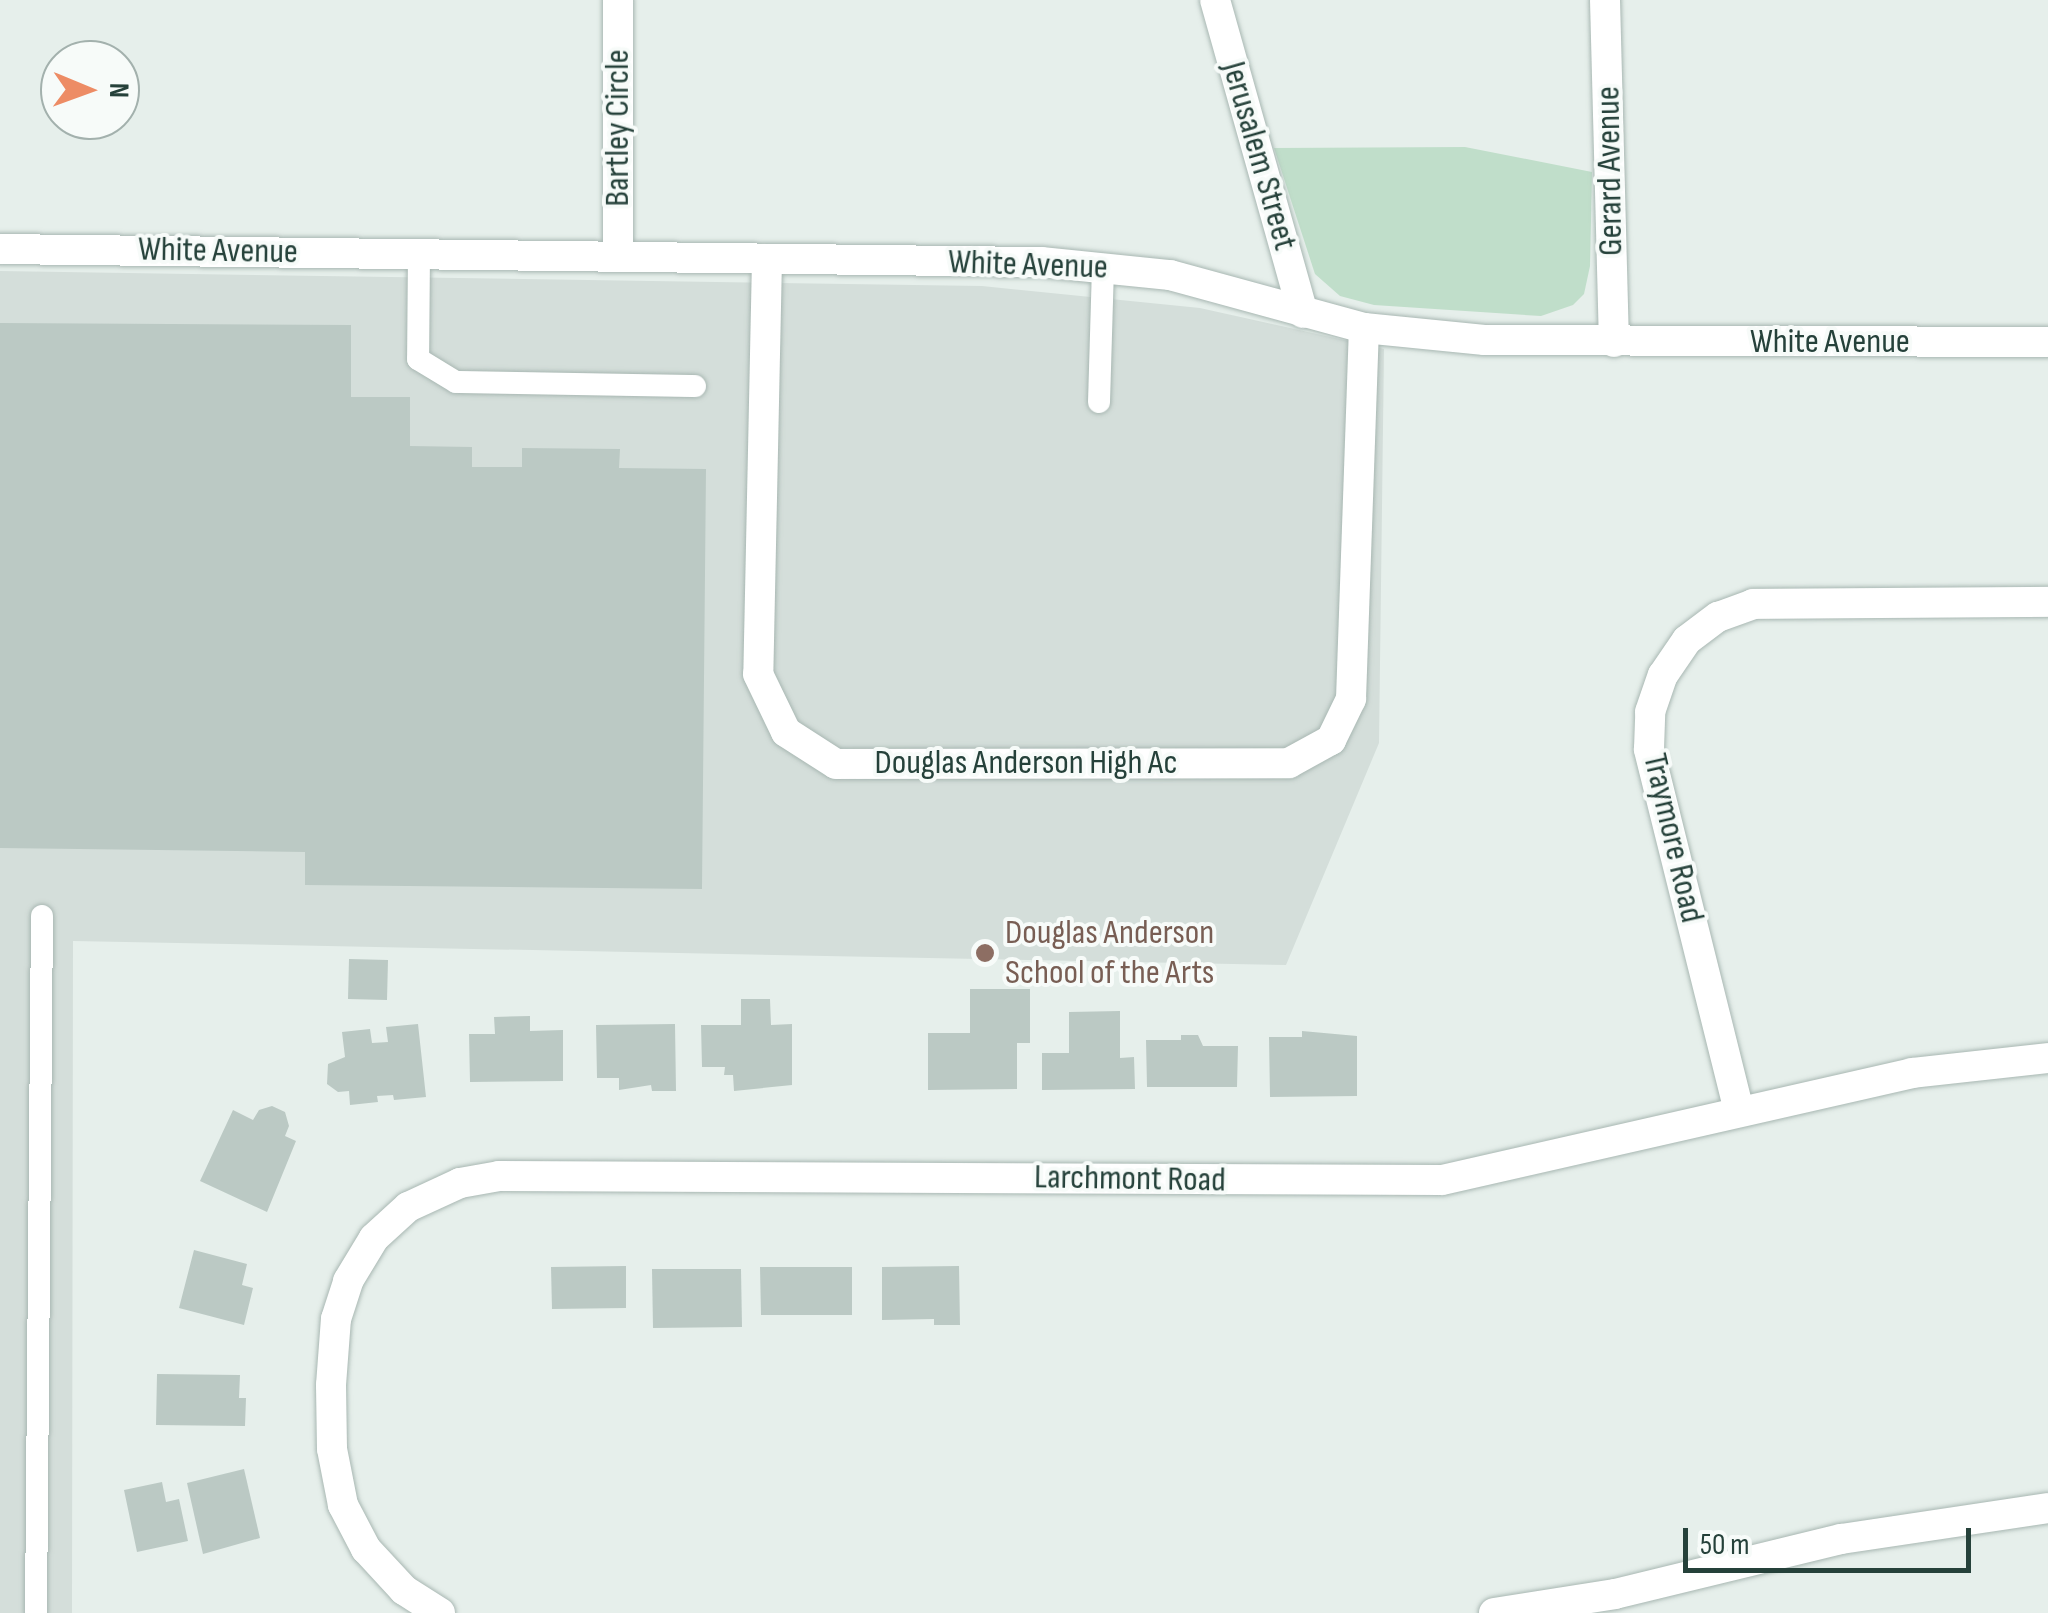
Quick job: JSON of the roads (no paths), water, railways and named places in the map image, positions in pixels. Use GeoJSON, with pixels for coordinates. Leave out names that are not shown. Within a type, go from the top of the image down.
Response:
{"type":"FeatureCollection","features":[{"type":"Feature","properties":{"kind":"street","name":"Bartley Circle"},"geometry":{"type":"LineString","coordinates":[[618,0],[618,255]]}},
{"type":"Feature","properties":{"kind":"street","name":"Jerusalem Street"},"geometry":{"type":"LineString","coordinates":[[1214,0],[1303,313]]}},
{"type":"Feature","properties":{"kind":"street","name":"Gerard Avenue"},"geometry":{"type":"LineString","coordinates":[[1605,0],[1614,342]]}},
{"type":"Feature","properties":{"kind":"street","name":"White Avenue"},"geometry":{"type":"LineString","coordinates":[[0,249],[618,255],[1103,266],[1170,275],[1364,328],[1484,340],[2048,342]]}},
{"type":"Feature","properties":{"kind":"street","name":"Douglas Anderson High Ac"},"geometry":{"type":"LineString","coordinates":[[767,259],[758,674],[786,732],[836,764],[1289,763],[1330,740],[1351,699],[1364,328]]}},
{"type":"Feature","properties":{"kind":"street","name":"Traymore Road"},"geometry":{"type":"LineString","coordinates":[[1739,1112],[1649,749],[1650,712],[1663,675],[1687,640],[1718,617],[1753,604],[2048,602]]}},
{"type":"Feature","properties":{"kind":"street","name":"Larchmont Road"},"geometry":{"type":"LineString","coordinates":[[440,1613],[404,1590],[366,1549],[343,1505],[332,1449],[331,1385],[336,1319],[348,1281],[374,1238],[408,1207],[460,1183],[499,1176],[1442,1180],[1912,1073],[2048,1058]]}},
{"type":"Feature","properties":{"kind":"street"},"geometry":{"type":"LineString","coordinates":[[1494,1613],[1615,1594],[1876,1532],[2048,1508]]}},
{"type":"Feature","properties":{"kind":"lane"},"geometry":{"type":"LineString","coordinates":[[419,253],[418,358],[456,382],[694,386]]}},
{"type":"Feature","properties":{"kind":"lane"},"geometry":{"type":"LineString","coordinates":[[1099,402],[1103,266]]}},
{"type":"Feature","properties":{"kind":"lane"},"geometry":{"type":"LineString","coordinates":[[36,1613],[42,916]]}},
{"type":"Feature","properties":{"kind":"place","name":"Douglas Anderson School of the Arts"},"geometry":{"type":"Point","coordinates":[985,953]}}]}
